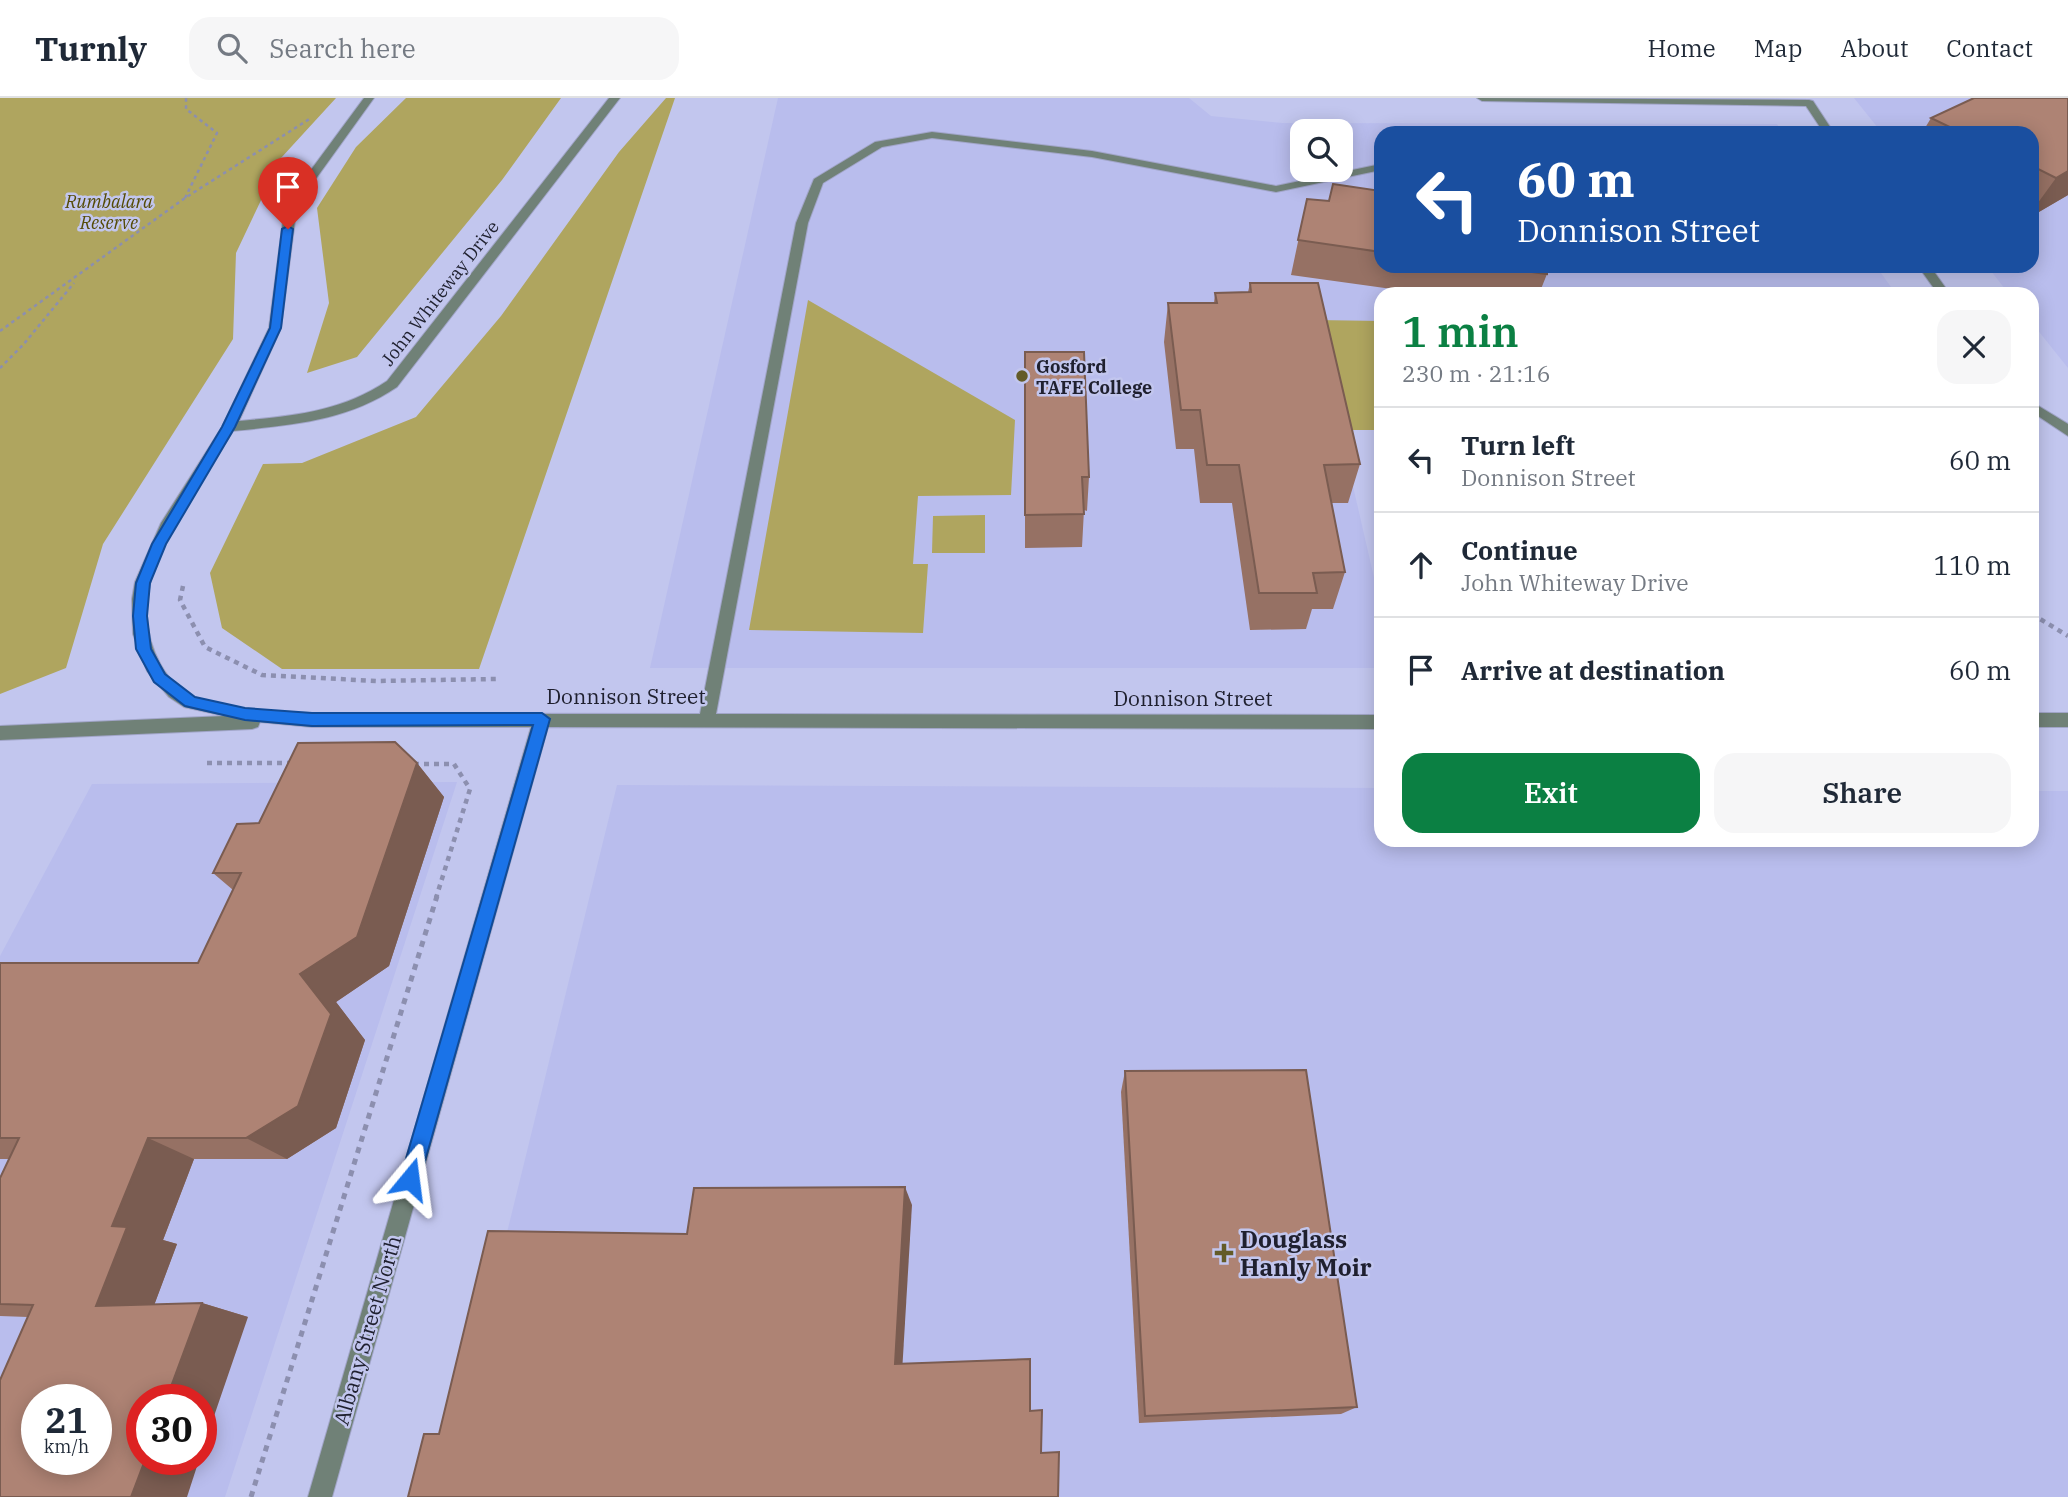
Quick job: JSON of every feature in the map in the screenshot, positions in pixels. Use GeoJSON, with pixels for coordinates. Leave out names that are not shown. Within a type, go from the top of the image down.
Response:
{"type":"FeatureCollection","features":[{"type":"Feature","properties":{"kind":"street"},"geometry":{"type":"LineString","coordinates":[[229,427],[275,328],[291,205],[369,98]]}},
{"type":"Feature","properties":{"kind":"street","name":"John Whiteway Drive"},"geometry":{"type":"LineString","coordinates":[[229,427],[335,414],[376,397],[392,384],[615,98]]}},
{"type":"Feature","properties":{"kind":"street"},"geometry":{"type":"LineString","coordinates":[[1482,98],[1809,103],[1824,126]]}},
{"type":"Feature","properties":{"kind":"street"},"geometry":{"type":"LineString","coordinates":[[707,719],[803,223],[818,181],[879,144],[932,135],[1092,154],[1276,189],[1374,168]]}},
{"type":"Feature","properties":{"kind":"street"},"geometry":{"type":"LineString","coordinates":[[2039,410],[2068,431]]}},
{"type":"Feature","properties":{"kind":"street","name":"Donnison Street"},"geometry":{"type":"LineString","coordinates":[[229,427],[159,544],[143,583],[140,616],[144,649],[159,678],[191,702],[245,714],[312,720],[1374,722]]}},
{"type":"Feature","properties":{"kind":"street","name":"Albany Street North"},"geometry":{"type":"LineString","coordinates":[[320,1497],[542,719]]}},
{"type":"Feature","properties":{"kind":"street"},"geometry":{"type":"LineString","coordinates":[[0,733],[312,720]]}},
{"type":"Feature","properties":{"kind":"street"},"geometry":{"type":"LineString","coordinates":[[2039,720],[2068,720]]}},
{"type":"Feature","properties":{"kind":"path"},"geometry":{"type":"LineString","coordinates":[[185,198],[217,133],[186,109],[186,98]]}},
{"type":"Feature","properties":{"kind":"path"},"geometry":{"type":"LineString","coordinates":[[0,331],[79,277],[185,198],[321,111]]}},
{"type":"Feature","properties":{"kind":"path"},"geometry":{"type":"LineString","coordinates":[[0,368],[23,345],[79,277]]}},
{"type":"Feature","properties":{"kind":"path"},"geometry":{"type":"LineString","coordinates":[[185,574],[180,600],[205,647],[262,675],[377,681],[498,680]]}},
{"type":"Feature","properties":{"kind":"path"},"geometry":{"type":"LineString","coordinates":[[2039,618],[2068,636]]}},
{"type":"Feature","properties":{"kind":"path"},"geometry":{"type":"LineString","coordinates":[[192,763],[302,763]]}},
{"type":"Feature","properties":{"kind":"path"},"geometry":{"type":"LineString","coordinates":[[251,1497],[470,789],[454,764],[412,764]]}},
{"type":"Feature","properties":{"kind":"shaded area","name":"Gosford TAFE College"},"geometry":{"type":"Polygon","coordinates":[[[778,98],[1189,98],[1211,116],[1290,123],[1290,182],[1353,182],[1353,123],[1777,124],[1778,126],[1374,126],[1374,273],[1881,273],[1891,287],[1374,287],[1374,321],[1315,321],[1374,578],[1374,668],[650,668],[778,98]]]}},
{"type":"Feature","properties":{"kind":"shaded area"},"geometry":{"type":"Polygon","coordinates":[[[1854,98],[2068,98],[2068,368],[2039,332],[2039,287],[2004,287],[1992,273],[2039,273],[2039,126],[1876,126],[1854,98]]]}},
{"type":"Feature","properties":{"kind":"shaded area"},"geometry":{"type":"Polygon","coordinates":[[[457,782],[225,1497],[0,1497],[0,956],[92,784],[457,782]]]}},
{"type":"Feature","properties":{"kind":"shaded area"},"geometry":{"type":"Polygon","coordinates":[[[617,785],[1374,788],[1374,847],[2039,847],[2039,791],[2068,791],[2068,1497],[442,1497],[617,785]]]}},
{"type":"Feature","properties":{"kind":"green space","name":"Rumbalara Reserve"},"geometry":{"type":"Polygon","coordinates":[[[0,98],[336,98],[281,158],[236,253],[233,339],[103,544],[66,668],[0,694],[0,98]]]}},
{"type":"Feature","properties":{"kind":"green space"},"geometry":{"type":"Polygon","coordinates":[[[406,98],[561,98],[502,180],[357,357],[307,373],[329,303],[317,208],[356,147],[406,98]]]}},
{"type":"Feature","properties":{"kind":"green space"},"geometry":{"type":"Polygon","coordinates":[[[666,98],[675,98],[479,669],[282,669],[222,628],[210,573],[263,464],[302,463],[416,417],[501,316],[619,152],[666,98]]]}},
{"type":"Feature","properties":{"kind":"green space"},"geometry":{"type":"Polygon","coordinates":[[[808,300],[1015,420],[1011,495],[918,496],[913,564],[928,564],[923,633],[749,630],[808,300]]]}},
{"type":"Feature","properties":{"kind":"green space"},"geometry":{"type":"Polygon","coordinates":[[[1315,320],[1374,321],[1374,430],[1340,430],[1315,320]]]}},
{"type":"Feature","properties":{"kind":"green space"},"geometry":{"type":"Polygon","coordinates":[[[985,515],[985,553],[932,553],[933,516],[985,515]]]}},
{"type":"Feature","properties":{"kind":"building"},"geometry":{"type":"Polygon","coordinates":[[[1974,98],[2068,98],[2068,171],[2056,178],[2039,170],[2039,126],[1948,126],[1931,118],[1974,98]]]}},
{"type":"Feature","properties":{"kind":"building"},"geometry":{"type":"Polygon","coordinates":[[[1333,184],[1374,190],[1374,251],[1298,240],[1307,199],[1329,201],[1333,184]]]}},
{"type":"Feature","properties":{"kind":"building"},"geometry":{"type":"Polygon","coordinates":[[[1250,283],[1318,283],[1360,464],[1324,465],[1345,572],[1313,573],[1317,593],[1259,593],[1239,465],[1207,465],[1200,410],[1181,410],[1168,303],[1217,303],[1215,293],[1251,292],[1250,283]]]}},
{"type":"Feature","properties":{"kind":"building"},"geometry":{"type":"Polygon","coordinates":[[[1025,352],[1084,352],[1089,477],[1082,477],[1084,514],[1025,515],[1025,352]]]}},
{"type":"Feature","properties":{"kind":"building"},"geometry":{"type":"Polygon","coordinates":[[[395,742],[417,763],[357,937],[300,974],[331,1014],[298,1106],[246,1138],[148,1138],[112,1226],[127,1227],[96,1306],[202,1303],[172,1384],[126,1384],[126,1475],[139,1475],[131,1497],[0,1497],[0,1380],[33,1305],[0,1304],[0,1178],[19,1138],[0,1138],[0,963],[198,963],[241,873],[213,873],[237,824],[259,823],[298,743],[395,742]]]}},
{"type":"Feature","properties":{"kind":"building","name":"Douglass Hanly Moir"},"geometry":{"type":"Polygon","coordinates":[[[1306,1070],[1357,1407],[1145,1416],[1125,1071],[1306,1070]]]}},
{"type":"Feature","properties":{"kind":"building"},"geometry":{"type":"Polygon","coordinates":[[[905,1187],[895,1364],[1030,1359],[1030,1411],[1042,1410],[1041,1453],[1059,1452],[1058,1497],[408,1497],[424,1434],[439,1434],[488,1231],[687,1234],[694,1188],[905,1187]]]}},
{"type":"Feature","properties":{"kind":"place","name":"Gosford TAFE College"},"geometry":{"type":"Point","coordinates":[1022,376]}},
{"type":"Feature","properties":{"kind":"place","name":"Douglass Hanly Moir"},"geometry":{"type":"Point","coordinates":[1224,1253]}},
{"type":"Feature","properties":{"kind":"route"},"geometry":{"type":"LineString","coordinates":[[288,229],[275,328],[229,427],[159,544],[143,583],[140,616],[144,649],[159,678],[191,702],[245,714],[312,720],[542,719],[410,1179]]}}]}
